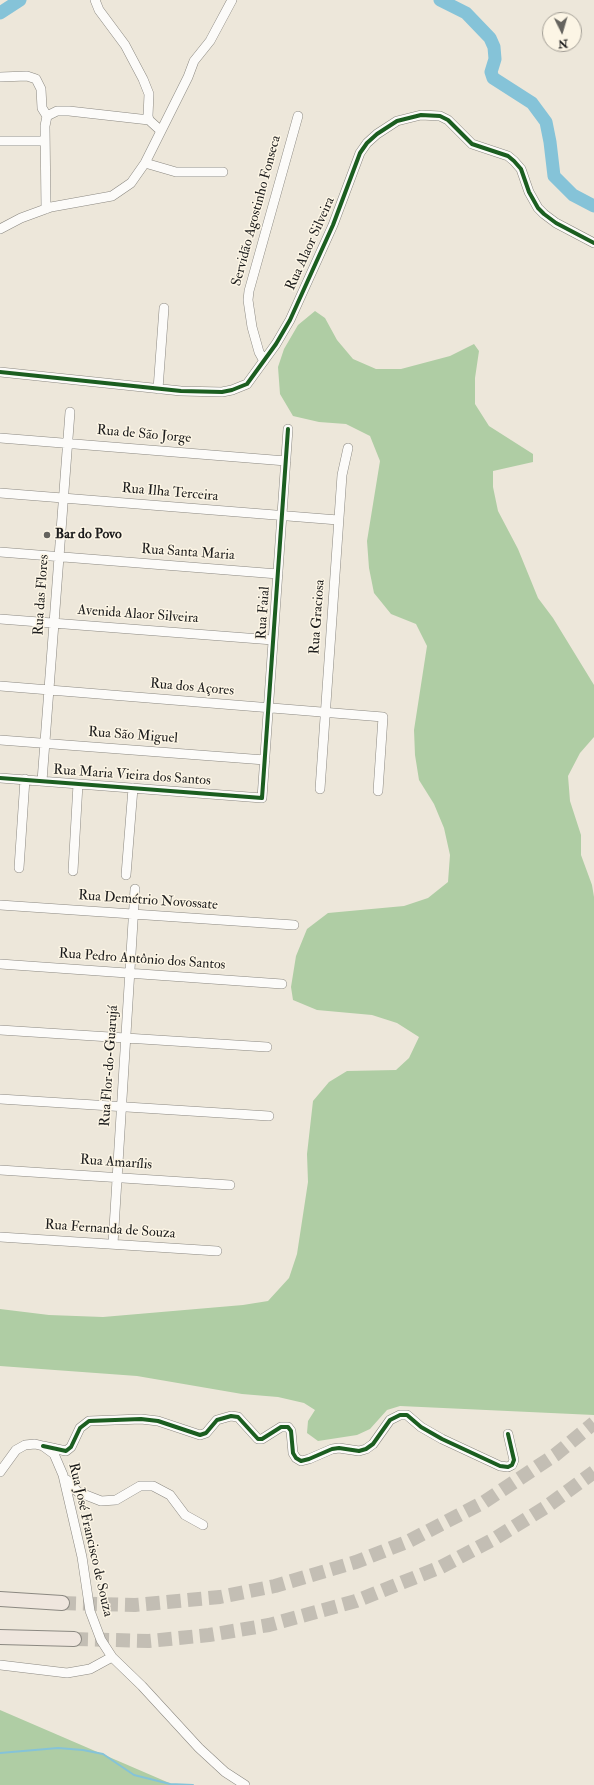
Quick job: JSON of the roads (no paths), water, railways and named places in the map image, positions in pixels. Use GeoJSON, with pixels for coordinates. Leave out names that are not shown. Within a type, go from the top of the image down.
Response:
{"type":"FeatureCollection","features":[{"type":"Feature","properties":{"kind":"highway"},"geometry":{"type":"LineString","coordinates":[[0,1599],[62,1603]]}},
{"type":"Feature","properties":{"kind":"highway"},"geometry":{"type":"LineString","coordinates":[[0,1637],[74,1639]]}},
{"type":"Feature","properties":{"kind":"street"},"geometry":{"type":"LineString","coordinates":[[95,0],[99,10],[125,45],[144,79],[149,94],[149,120]]}},
{"type":"Feature","properties":{"kind":"street"},"geometry":{"type":"LineString","coordinates":[[0,229],[21,218],[46,209],[112,196],[131,183],[145,163],[188,77],[194,61],[210,41],[232,0]]}},
{"type":"Feature","properties":{"kind":"street"},"geometry":{"type":"LineString","coordinates":[[0,77],[27,76],[36,80],[41,89],[42,108],[47,116],[45,126],[46,209]]}},
{"type":"Feature","properties":{"kind":"street"},"geometry":{"type":"LineString","coordinates":[[47,116],[57,112],[69,111],[149,120],[161,131]]}},
{"type":"Feature","properties":{"kind":"street","name":"Rua Alaor Silveira"},"geometry":{"type":"LineString","coordinates":[[0,372],[158,389],[204,392],[232,390],[247,384],[290,320],[333,225],[360,153],[367,143],[377,134],[397,121],[421,115],[440,116],[448,120],[472,144],[508,156],[521,169],[529,192],[538,208],[556,223],[594,244]]}},
{"type":"Feature","properties":{"kind":"street","name":"Servidão Agostinho Fonseca"},"geometry":{"type":"LineString","coordinates":[[264,360],[257,347],[252,327],[248,300],[249,291],[251,279],[298,116]]}},
{"type":"Feature","properties":{"kind":"street"},"geometry":{"type":"LineString","coordinates":[[0,141],[45,141]]}},
{"type":"Feature","properties":{"kind":"street"},"geometry":{"type":"LineString","coordinates":[[145,163],[176,172],[224,172]]}},
{"type":"Feature","properties":{"kind":"street"},"geometry":{"type":"LineString","coordinates":[[158,389],[164,308]]}},
{"type":"Feature","properties":{"kind":"street","name":"Rua das Flores"},"geometry":{"type":"LineString","coordinates":[[42,781],[70,412]]}},
{"type":"Feature","properties":{"kind":"street","name":"Rua Faial"},"geometry":{"type":"LineString","coordinates":[[262,798],[288,429]]}},
{"type":"Feature","properties":{"kind":"street","name":"Rua de São Jorge"},"geometry":{"type":"LineString","coordinates":[[0,438],[286,461]]}},
{"type":"Feature","properties":{"kind":"street","name":"Rua Graciosa"},"geometry":{"type":"LineString","coordinates":[[320,789],[338,520],[343,464],[348,448]]}},
{"type":"Feature","properties":{"kind":"street","name":"Rua Ilha Terceira"},"geometry":{"type":"LineString","coordinates":[[0,493],[338,520]]}},
{"type":"Feature","properties":{"kind":"street","name":"Rua Santa Maria"},"geometry":{"type":"LineString","coordinates":[[0,552],[278,574]]}},
{"type":"Feature","properties":{"kind":"street","name":"Avenida Alaor Silveira"},"geometry":{"type":"LineString","coordinates":[[0,619],[273,640]]}},
{"type":"Feature","properties":{"kind":"street","name":"Rua dos Açores"},"geometry":{"type":"LineString","coordinates":[[0,686],[383,717],[378,791]]}},
{"type":"Feature","properties":{"kind":"street","name":"Rua São Miguel"},"geometry":{"type":"LineString","coordinates":[[0,740],[265,760]]}},
{"type":"Feature","properties":{"kind":"street","name":"Rua Maria Vieira dos Santos"},"geometry":{"type":"LineString","coordinates":[[0,778],[262,798]]}},
{"type":"Feature","properties":{"kind":"street"},"geometry":{"type":"LineString","coordinates":[[19,868],[25,780]]}},
{"type":"Feature","properties":{"kind":"street"},"geometry":{"type":"LineString","coordinates":[[73,872],[78,784]]}},
{"type":"Feature","properties":{"kind":"street"},"geometry":{"type":"LineString","coordinates":[[126,875],[133,788]]}},
{"type":"Feature","properties":{"kind":"street","name":"Rua Flor-do-Guarujá"},"geometry":{"type":"LineString","coordinates":[[113,1244],[135,889]]}},
{"type":"Feature","properties":{"kind":"street","name":"Rua Demétrio Novossate"},"geometry":{"type":"LineString","coordinates":[[0,905],[294,925]]}},
{"type":"Feature","properties":{"kind":"street","name":"Rua Pedro Antônio dos Santos"},"geometry":{"type":"LineString","coordinates":[[0,964],[282,984]]}},
{"type":"Feature","properties":{"kind":"street"},"geometry":{"type":"LineString","coordinates":[[0,1030],[267,1047]]}},
{"type":"Feature","properties":{"kind":"street"},"geometry":{"type":"LineString","coordinates":[[0,1099],[269,1116]]}},
{"type":"Feature","properties":{"kind":"street","name":"Rua Amarílis"},"geometry":{"type":"LineString","coordinates":[[0,1170],[230,1185]]}},
{"type":"Feature","properties":{"kind":"street","name":"Rua Fernanda de Souza"},"geometry":{"type":"LineString","coordinates":[[0,1237],[217,1251]]}},
{"type":"Feature","properties":{"kind":"street"},"geometry":{"type":"LineString","coordinates":[[0,1472],[16,1450],[25,1445],[35,1444],[66,1451],[71,1447],[80,1428],[89,1421],[141,1419],[158,1421],[200,1435],[206,1433],[217,1420],[231,1416],[238,1417],[254,1437],[258,1439],[262,1439],[281,1427],[288,1427],[291,1431],[293,1453],[296,1458],[301,1461],[332,1449],[366,1449],[373,1444],[390,1420],[400,1414],[407,1415],[421,1427],[442,1439],[500,1466],[508,1467],[512,1465],[514,1460],[508,1434]]}},
{"type":"Feature","properties":{"kind":"street","name":"Rua José Francisco de Souza"},"geometry":{"type":"LineString","coordinates":[[43,1446],[54,1454],[63,1475],[82,1557],[90,1611],[101,1640],[112,1657],[142,1686],[198,1748],[225,1772],[245,1785]]}},
{"type":"Feature","properties":{"kind":"street"},"geometry":{"type":"LineString","coordinates":[[63,1475],[78,1492],[101,1501],[116,1500],[140,1486],[153,1486],[160,1488],[170,1495],[185,1515],[203,1525]]}},
{"type":"Feature","properties":{"kind":"street"},"geometry":{"type":"LineString","coordinates":[[0,1665],[67,1673],[90,1669],[112,1657]]}},
{"type":"Feature","properties":{"kind":"waterway"},"geometry":{"type":"LineString","coordinates":[[0,13],[20,0]]}},
{"type":"Feature","properties":{"kind":"waterway"},"geometry":{"type":"LineString","coordinates":[[440,0],[466,13],[490,38],[494,47],[495,59],[491,72],[493,78],[532,103],[546,122],[554,176],[573,195],[594,206]]}},
{"type":"Feature","properties":{"kind":"waterway"},"geometry":{"type":"LineString","coordinates":[[0,1753],[58,1748],[83,1750],[103,1754],[134,1775],[170,1784],[193,1785]]}},
{"type":"Feature","properties":{"kind":"tunnel"},"geometry":{"type":"LineString","coordinates":[[62,1603],[135,1605],[220,1597],[275,1586],[356,1562],[409,1541],[484,1502],[555,1455],[594,1423]]}},
{"type":"Feature","properties":{"kind":"tunnel"},"geometry":{"type":"LineString","coordinates":[[74,1639],[149,1641],[209,1635],[269,1625],[356,1601],[441,1567],[494,1539],[546,1507],[594,1472]]}},
{"type":"Feature","properties":{"kind":"place","name":"Bar do Povo"},"geometry":{"type":"Point","coordinates":[47,535]}}]}
